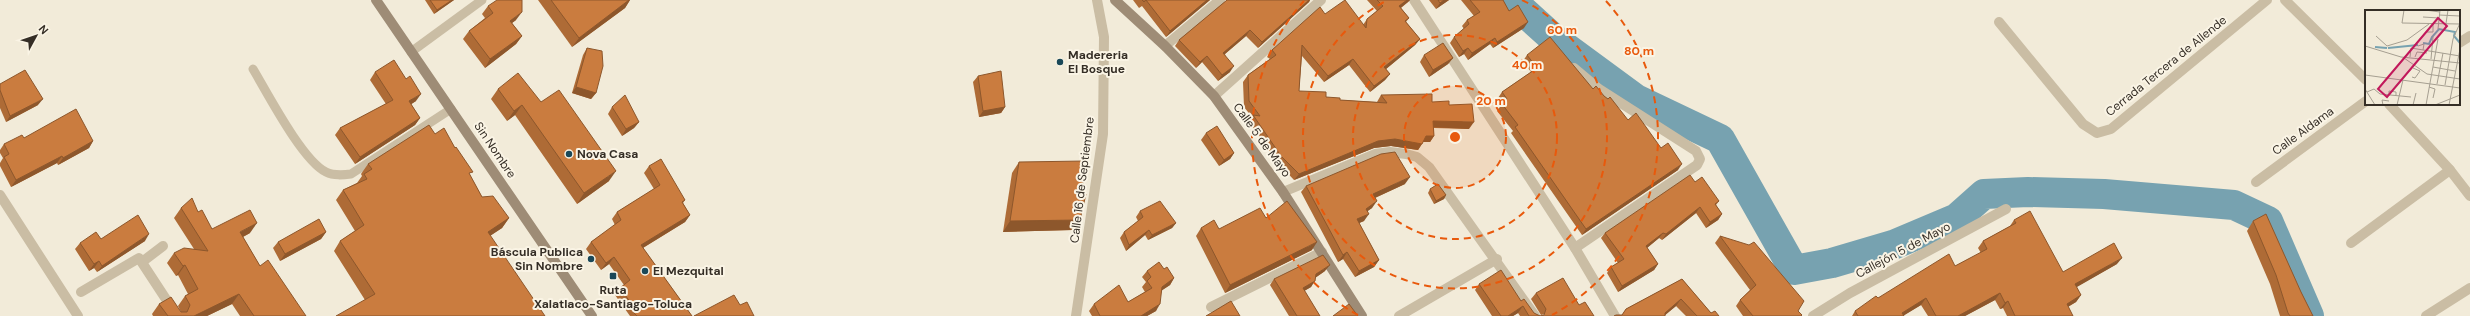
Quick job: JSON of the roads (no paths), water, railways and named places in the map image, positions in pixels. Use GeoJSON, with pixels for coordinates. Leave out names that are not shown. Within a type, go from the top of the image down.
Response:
{"type":"FeatureCollection","features":[{"type":"Feature","properties":{"kind":"street","name":"Sin Nombre"},"geometry":{"type":"LineString","coordinates":[[376,0],[592,316]]}},
{"type":"Feature","properties":{"kind":"street","name":"Calle 16 de Septiembre"},"geometry":{"type":"LineString","coordinates":[[1076,316],[1104,134],[1104,37],[1097,0]]}},
{"type":"Feature","properties":{"kind":"street","name":"Calle 5 de Mayo"},"geometry":{"type":"LineString","coordinates":[[1115,0],[1165,46],[1214,96],[1283,192],[1362,316]]}},
{"type":"Feature","properties":{"kind":"street"},"geometry":{"type":"LineString","coordinates":[[1165,46],[1220,0]]}},
{"type":"Feature","properties":{"kind":"street"},"geometry":{"type":"LineString","coordinates":[[1214,96],[1320,0]]}},
{"type":"Feature","properties":{"kind":"street"},"geometry":{"type":"LineString","coordinates":[[1414,0],[1574,248],[1615,316]]}},
{"type":"Feature","properties":{"kind":"street","name":"Cerrada Tercera de Allende"},"geometry":{"type":"LineString","coordinates":[[2000,22],[2083,124],[2097,133],[2111,129],[2267,0]]}},
{"type":"Feature","properties":{"kind":"street"},"geometry":{"type":"LineString","coordinates":[[2284,0],[2365,79]]}},
{"type":"Feature","properties":{"kind":"street"},"geometry":{"type":"LineString","coordinates":[[2460,42],[2470,36]]}},
{"type":"Feature","properties":{"kind":"street"},"geometry":{"type":"LineString","coordinates":[[1574,68],[1599,89],[1696,151],[1700,159],[1697,165],[1574,248]]}},
{"type":"Feature","properties":{"kind":"street","name":"Calle Aldama"},"geometry":{"type":"LineString","coordinates":[[2256,182],[2365,102]]}},
{"type":"Feature","properties":{"kind":"street"},"geometry":{"type":"LineString","coordinates":[[2390,105],[2450,170],[2470,196]]}},
{"type":"Feature","properties":{"kind":"street"},"geometry":{"type":"LineString","coordinates":[[1283,192],[1375,154],[1390,152],[1417,157],[1430,167],[1497,259],[1535,316]]}},
{"type":"Feature","properties":{"kind":"street"},"geometry":{"type":"LineString","coordinates":[[2352,243],[2450,170]]}},
{"type":"Feature","properties":{"kind":"street"},"geometry":{"type":"LineString","coordinates":[[0,195],[78,316]]}},
{"type":"Feature","properties":{"kind":"street","name":"Callejón 5 de Mayo"},"geometry":{"type":"LineString","coordinates":[[1820,314],[2006,209]]}},
{"type":"Feature","properties":{"kind":"street"},"geometry":{"type":"LineString","coordinates":[[142,262],[163,246]]}},
{"type":"Feature","properties":{"kind":"street"},"geometry":{"type":"LineString","coordinates":[[1211,307],[1322,252]]}},
{"type":"Feature","properties":{"kind":"street"},"geometry":{"type":"LineString","coordinates":[[81,292],[140,258],[177,316]]}},
{"type":"Feature","properties":{"kind":"street"},"geometry":{"type":"LineString","coordinates":[[1399,316],[1497,259]]}},
{"type":"Feature","properties":{"kind":"street"},"geometry":{"type":"LineString","coordinates":[[2426,316],[2470,288]]}},
{"type":"Feature","properties":{"kind":"lane"},"geometry":{"type":"LineString","coordinates":[[411,52],[482,0]]}},
{"type":"Feature","properties":{"kind":"lane"},"geometry":{"type":"LineString","coordinates":[[253,69],[302,147],[326,172],[336,175],[351,174],[451,109]]}},
{"type":"Feature","properties":{"kind":"waterway"},"geometry":{"type":"LineString","coordinates":[[1511,0],[1553,38],[1636,99],[1720,139],[1794,270],[1832,263],[1893,245],[1957,218],[1984,194],[2028,192],[2104,194],[2234,205],[2268,221],[2309,316]]}},
{"type":"Feature","properties":{"kind":"place","name":"Madereria El Bosque"},"geometry":{"type":"Point","coordinates":[1060,62]}},
{"type":"Feature","properties":{"kind":"place","name":"Nova Casa"},"geometry":{"type":"Point","coordinates":[569,154]}},
{"type":"Feature","properties":{"kind":"place","name":"Báscula Publica Sin Nombre"},"geometry":{"type":"Point","coordinates":[591,259]}},
{"type":"Feature","properties":{"kind":"place","name":"El Mezquital"},"geometry":{"type":"Point","coordinates":[645,271]}},
{"type":"Feature","properties":{"kind":"place","name":"Ruta Xalatlaco-Santiago-Toluca"},"geometry":{"type":"Point","coordinates":[613,276]}}]}
